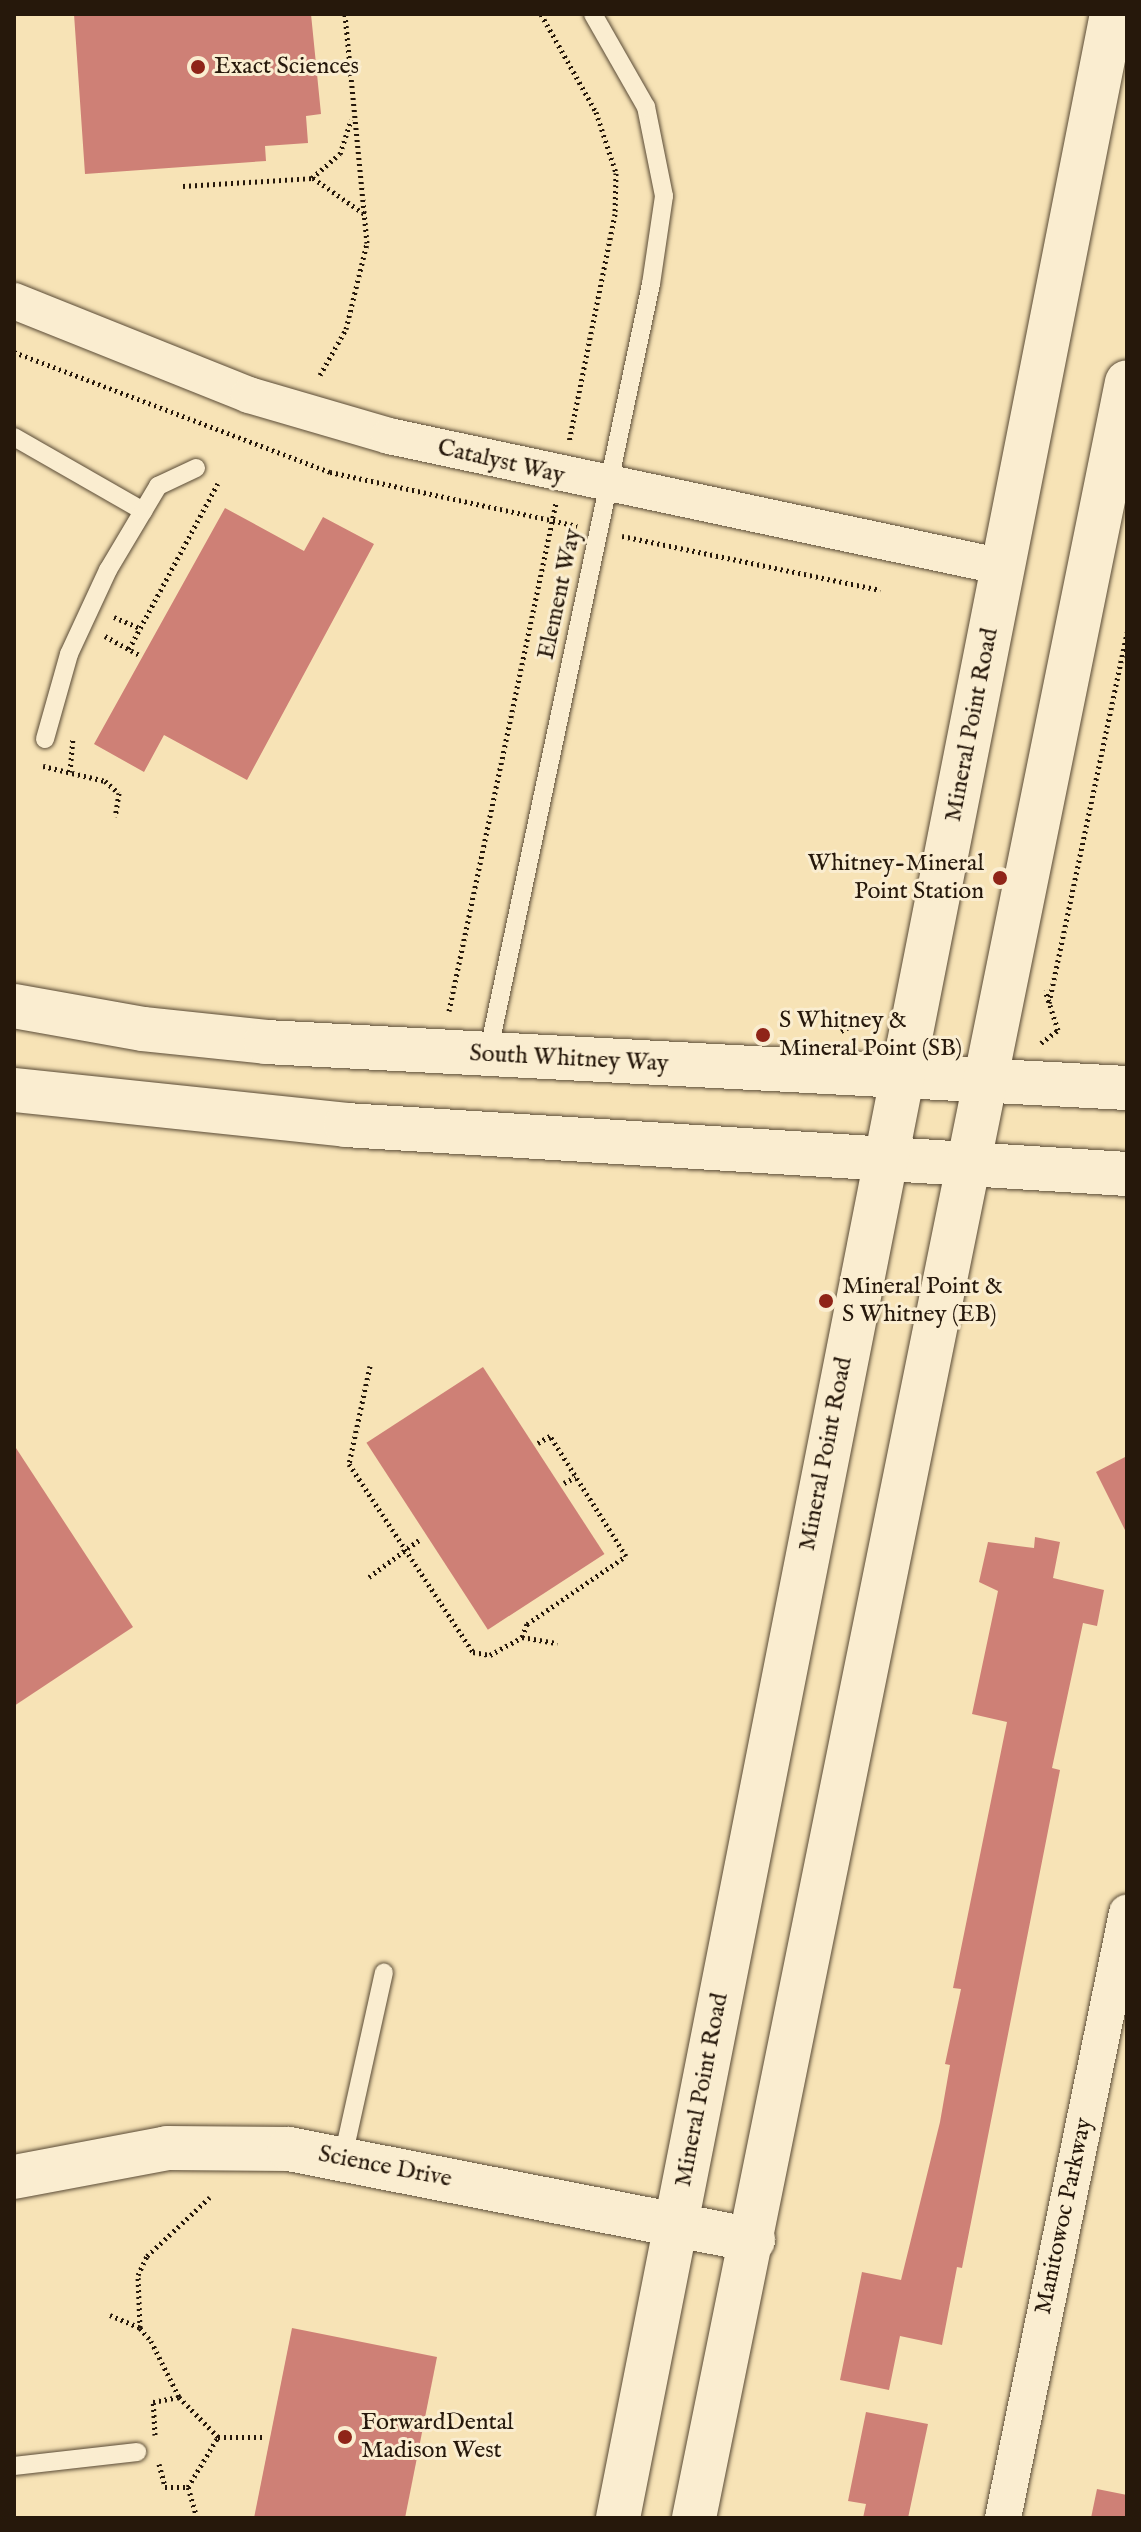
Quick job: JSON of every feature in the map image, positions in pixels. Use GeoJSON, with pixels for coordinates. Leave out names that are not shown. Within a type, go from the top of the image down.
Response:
{"type":"FeatureCollection","features":[{"type":"Feature","properties":{"kind":"main road","name":"Mineral Point Road"},"geometry":{"type":"LineString","coordinates":[[618,2518],[1112,14]]}},
{"type":"Feature","properties":{"kind":"main road"},"geometry":{"type":"LineString","coordinates":[[694,2518],[753,2240],[1127,382]]}},
{"type":"Feature","properties":{"kind":"main road","name":"South Whitney Way"},"geometry":{"type":"LineString","coordinates":[[14,1006],[143,1029],[266,1042],[1127,1088]]}},
{"type":"Feature","properties":{"kind":"main road"},"geometry":{"type":"LineString","coordinates":[[14,1090],[346,1125],[1127,1174]]}},
{"type":"Feature","properties":{"kind":"main road","name":"Science Drive"},"geometry":{"type":"LineString","coordinates":[[14,2177],[167,2148],[289,2149],[343,2157],[753,2240]]}},
{"type":"Feature","properties":{"kind":"street","name":"Catalyst Way"},"geometry":{"type":"LineString","coordinates":[[14,301],[249,395],[389,436],[607,485],[1003,567]]}},
{"type":"Feature","properties":{"kind":"street","name":"Manitowoc Parkway"},"geometry":{"type":"LineString","coordinates":[[1003,2518],[1127,1913]]}},
{"type":"Feature","properties":{"kind":"lane","name":"Element Way"},"geometry":{"type":"LineString","coordinates":[[488,1054],[651,284],[664,196],[646,107],[593,14]]}},
{"type":"Feature","properties":{"kind":"lane"},"geometry":{"type":"LineString","coordinates":[[14,437],[143,511]]}},
{"type":"Feature","properties":{"kind":"lane"},"geometry":{"type":"LineString","coordinates":[[45,739],[69,654],[108,570],[158,486],[196,468]]}},
{"type":"Feature","properties":{"kind":"lane"},"geometry":{"type":"LineString","coordinates":[[343,2157],[384,1972]]}},
{"type":"Feature","properties":{"kind":"lane"},"geometry":{"type":"LineString","coordinates":[[14,2466],[137,2452]]}},
{"type":"Feature","properties":{"kind":"path"},"geometry":{"type":"LineString","coordinates":[[320,375],[346,329],[367,243],[345,14]]}},
{"type":"Feature","properties":{"kind":"path"},"geometry":{"type":"LineString","coordinates":[[541,14],[596,112],[616,173],[615,214],[568,447]]}},
{"type":"Feature","properties":{"kind":"path"},"geometry":{"type":"LineString","coordinates":[[183,186],[312,178],[340,154],[353,115]]}},
{"type":"Feature","properties":{"kind":"path"},"geometry":{"type":"LineString","coordinates":[[312,178],[366,215]]}},
{"type":"Feature","properties":{"kind":"path"},"geometry":{"type":"LineString","coordinates":[[14,352],[330,472],[570,524]]}},
{"type":"Feature","properties":{"kind":"path"},"geometry":{"type":"LineString","coordinates":[[129,649],[223,475]]}},
{"type":"Feature","properties":{"kind":"path"},"geometry":{"type":"LineString","coordinates":[[449,1011],[557,500]]}},
{"type":"Feature","properties":{"kind":"path"},"geometry":{"type":"LineString","coordinates":[[624,536],[880,590]]}},
{"type":"Feature","properties":{"kind":"path"},"geometry":{"type":"LineString","coordinates":[[99,647],[115,615],[140,628]]}},
{"type":"Feature","properties":{"kind":"path"},"geometry":{"type":"LineString","coordinates":[[1041,1043],[1058,1030],[1049,1004],[1127,632]]}},
{"type":"Feature","properties":{"kind":"path"},"geometry":{"type":"LineString","coordinates":[[104,636],[139,655]]}},
{"type":"Feature","properties":{"kind":"path"},"geometry":{"type":"LineString","coordinates":[[70,772],[74,733]]}},
{"type":"Feature","properties":{"kind":"path"},"geometry":{"type":"LineString","coordinates":[[42,765],[105,781],[119,793],[115,817]]}},
{"type":"Feature","properties":{"kind":"path"},"geometry":{"type":"LineString","coordinates":[[829,1030],[845,1031],[868,1017]]}},
{"type":"Feature","properties":{"kind":"path"},"geometry":{"type":"LineString","coordinates":[[370,1366],[349,1464],[473,1652],[490,1655],[522,1637],[557,1643]]}},
{"type":"Feature","properties":{"kind":"path"},"geometry":{"type":"LineString","coordinates":[[522,1637],[527,1624],[626,1556],[550,1436],[538,1443]]}},
{"type":"Feature","properties":{"kind":"path"},"geometry":{"type":"LineString","coordinates":[[564,1483],[576,1477]]}},
{"type":"Feature","properties":{"kind":"path"},"geometry":{"type":"LineString","coordinates":[[369,1577],[419,1540]]}},
{"type":"Feature","properties":{"kind":"path"},"geometry":{"type":"LineString","coordinates":[[140,2328],[138,2275],[147,2256],[210,2197]]}},
{"type":"Feature","properties":{"kind":"path"},"geometry":{"type":"LineString","coordinates":[[110,2315],[140,2328],[163,2356],[179,2397],[218,2437],[265,2437]]}},
{"type":"Feature","properties":{"kind":"path"},"geometry":{"type":"LineString","coordinates":[[197,2518],[188,2487],[218,2437]]}},
{"type":"Feature","properties":{"kind":"building","name":"Exact Sciences"},"geometry":{"type":"Polygon","coordinates":[[[74,14],[311,14],[321,114],[306,116],[308,143],[265,146],[266,161],[85,174],[74,14]]]}},
{"type":"Feature","properties":{"kind":"building"},"geometry":{"type":"Polygon","coordinates":[[[225,508],[304,551],[323,517],[374,544],[247,780],[164,735],[144,772],[94,744],[225,508]]]}},
{"type":"Feature","properties":{"kind":"building"},"geometry":{"type":"Polygon","coordinates":[[[483,1367],[604,1554],[488,1630],[366,1443],[483,1367]]]}},
{"type":"Feature","properties":{"kind":"building"},"geometry":{"type":"Polygon","coordinates":[[[14,1445],[133,1627],[14,1706],[14,1445]]]}},
{"type":"Feature","properties":{"kind":"building"},"geometry":{"type":"Polygon","coordinates":[[[1127,1456],[1127,1534],[1096,1472],[1127,1456]]]}},
{"type":"Feature","properties":{"kind":"building"},"geometry":{"type":"Polygon","coordinates":[[[1035,1537],[1060,1542],[1053,1578],[1104,1590],[1097,1626],[1083,1623],[1052,1768],[1060,1770],[962,2268],[957,2267],[942,2345],[900,2336],[889,2390],[840,2380],[862,2272],[901,2280],[940,2122],[950,2065],[945,2064],[961,1989],[953,1988],[1007,1722],[972,1714],[998,1591],[979,1582],[988,1542],[1034,1548],[1035,1537]]]}},
{"type":"Feature","properties":{"kind":"building","name":"ForwardDental Madison West"},"geometry":{"type":"Polygon","coordinates":[[[292,2328],[437,2357],[405,2518],[254,2518],[292,2328]]]}},
{"type":"Feature","properties":{"kind":"building"},"geometry":{"type":"Polygon","coordinates":[[[866,2412],[928,2424],[908,2518],[863,2518],[866,2504],[848,2501],[866,2412]]]}},
{"type":"Feature","properties":{"kind":"building"},"geometry":{"type":"Polygon","coordinates":[[[1097,2489],[1127,2495],[1127,2518],[1091,2518],[1097,2489]]]}},
{"type":"Feature","properties":{"kind":"place","name":"Exact Sciences"},"geometry":{"type":"Point","coordinates":[198,67]}},
{"type":"Feature","properties":{"kind":"place","name":"Whitney-Mineral Point Station"},"geometry":{"type":"Point","coordinates":[1000,878]}},
{"type":"Feature","properties":{"kind":"place","name":"S Whitney & Mineral Point (SB)"},"geometry":{"type":"Point","coordinates":[763,1035]}},
{"type":"Feature","properties":{"kind":"place","name":"Mineral Point & S Whitney (EB)"},"geometry":{"type":"Point","coordinates":[826,1301]}},
{"type":"Feature","properties":{"kind":"place","name":"ForwardDental Madison West"},"geometry":{"type":"Point","coordinates":[345,2437]}}]}
